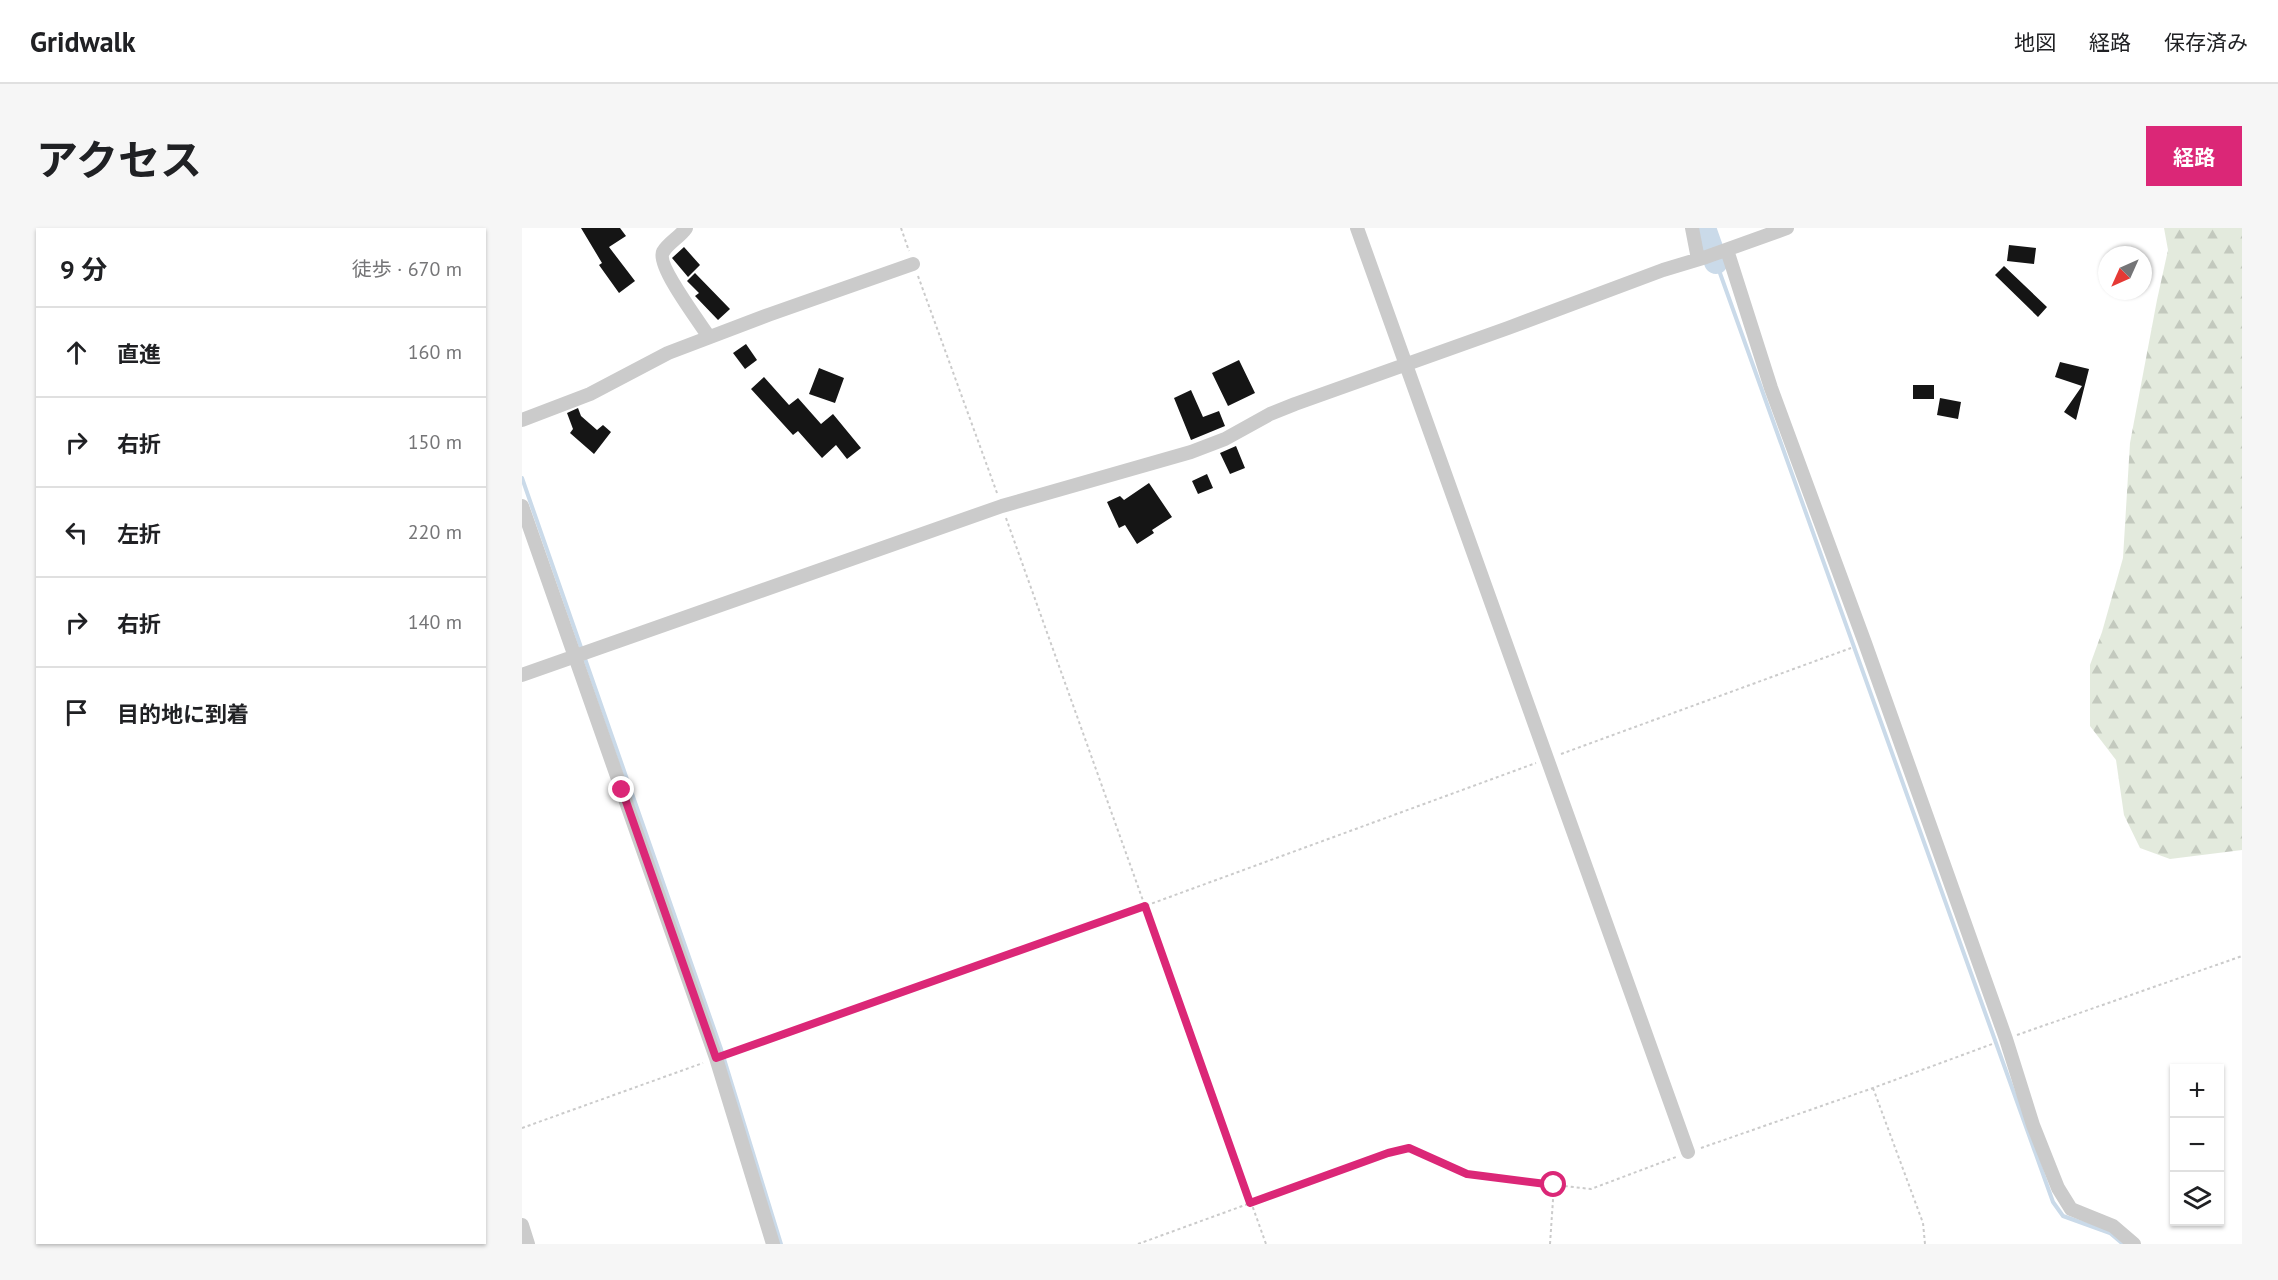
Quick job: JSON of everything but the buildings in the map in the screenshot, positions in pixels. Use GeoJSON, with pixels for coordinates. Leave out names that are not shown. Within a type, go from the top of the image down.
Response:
{"type":"FeatureCollection","features":[{"type":"Feature","properties":{"kind":"street"},"geometry":{"type":"LineString","coordinates":[[686,228],[663,251],[662,260],[667,273],[709,337]]}},
{"type":"Feature","properties":{"kind":"street"},"geometry":{"type":"LineString","coordinates":[[1357,228],[1688,1152]]}},
{"type":"Feature","properties":{"kind":"street"},"geometry":{"type":"LineString","coordinates":[[1692,228],[1712,255],[1771,388],[1865,643],[1999,1042],[2065,1200],[2071,1209],[2113,1226],[2134,1244]]}},
{"type":"Feature","properties":{"kind":"street"},"geometry":{"type":"LineString","coordinates":[[522,675],[1002,506],[1191,452],[1225,439],[1270,414],[1663,270],[1787,228]]}},
{"type":"Feature","properties":{"kind":"street"},"geometry":{"type":"LineString","coordinates":[[522,420],[590,394],[668,353],[913,264]]}},
{"type":"Feature","properties":{"kind":"street"},"geometry":{"type":"LineString","coordinates":[[522,506],[716,1058],[773,1244]]}},
{"type":"Feature","properties":{"kind":"street"},"geometry":{"type":"LineString","coordinates":[[522,1225],[528,1244]]}},
{"type":"Feature","properties":{"kind":"path"},"geometry":{"type":"LineString","coordinates":[[901,228],[1266,1244]]}},
{"type":"Feature","properties":{"kind":"path"},"geometry":{"type":"LineString","coordinates":[[522,1128],[1145,906],[1849,649]]}},
{"type":"Feature","properties":{"kind":"path"},"geometry":{"type":"LineString","coordinates":[[1138,1244],[1388,1153],[1409,1148],[1467,1174],[1591,1189],[1688,1152],[2242,956]]}},
{"type":"Feature","properties":{"kind":"path"},"geometry":{"type":"LineString","coordinates":[[1873,1088],[1923,1223],[1924,1244]]}},
{"type":"Feature","properties":{"kind":"path"},"geometry":{"type":"LineString","coordinates":[[1550,1244],[1554,1185]]}},
{"type":"Feature","properties":{"kind":"green space"},"geometry":{"type":"Polygon","coordinates":[[[2164,228],[2242,228],[2242,850],[2170,859],[2140,848],[2124,815],[2116,760],[2090,726],[2090,665],[2123,558],[2130,443],[2168,250],[2164,228]]]}},
{"type":"Feature","properties":{"kind":"waterway"},"geometry":{"type":"LineString","coordinates":[[1704,228],[1716,262]]}},
{"type":"Feature","properties":{"kind":"waterway"},"geometry":{"type":"LineString","coordinates":[[1716,262],[2053,1202],[2063,1216],[2110,1233],[2123,1244]]}},
{"type":"Feature","properties":{"kind":"waterway"},"geometry":{"type":"LineString","coordinates":[[522,478],[721,1049],[781,1244]]}},
{"type":"Feature","properties":{"kind":"route"},"geometry":{"type":"LineString","coordinates":[[622,790],[716,1058],[1145,906],[1250,1203],[1388,1153],[1409,1148],[1467,1174],[1554,1185]]}}]}
